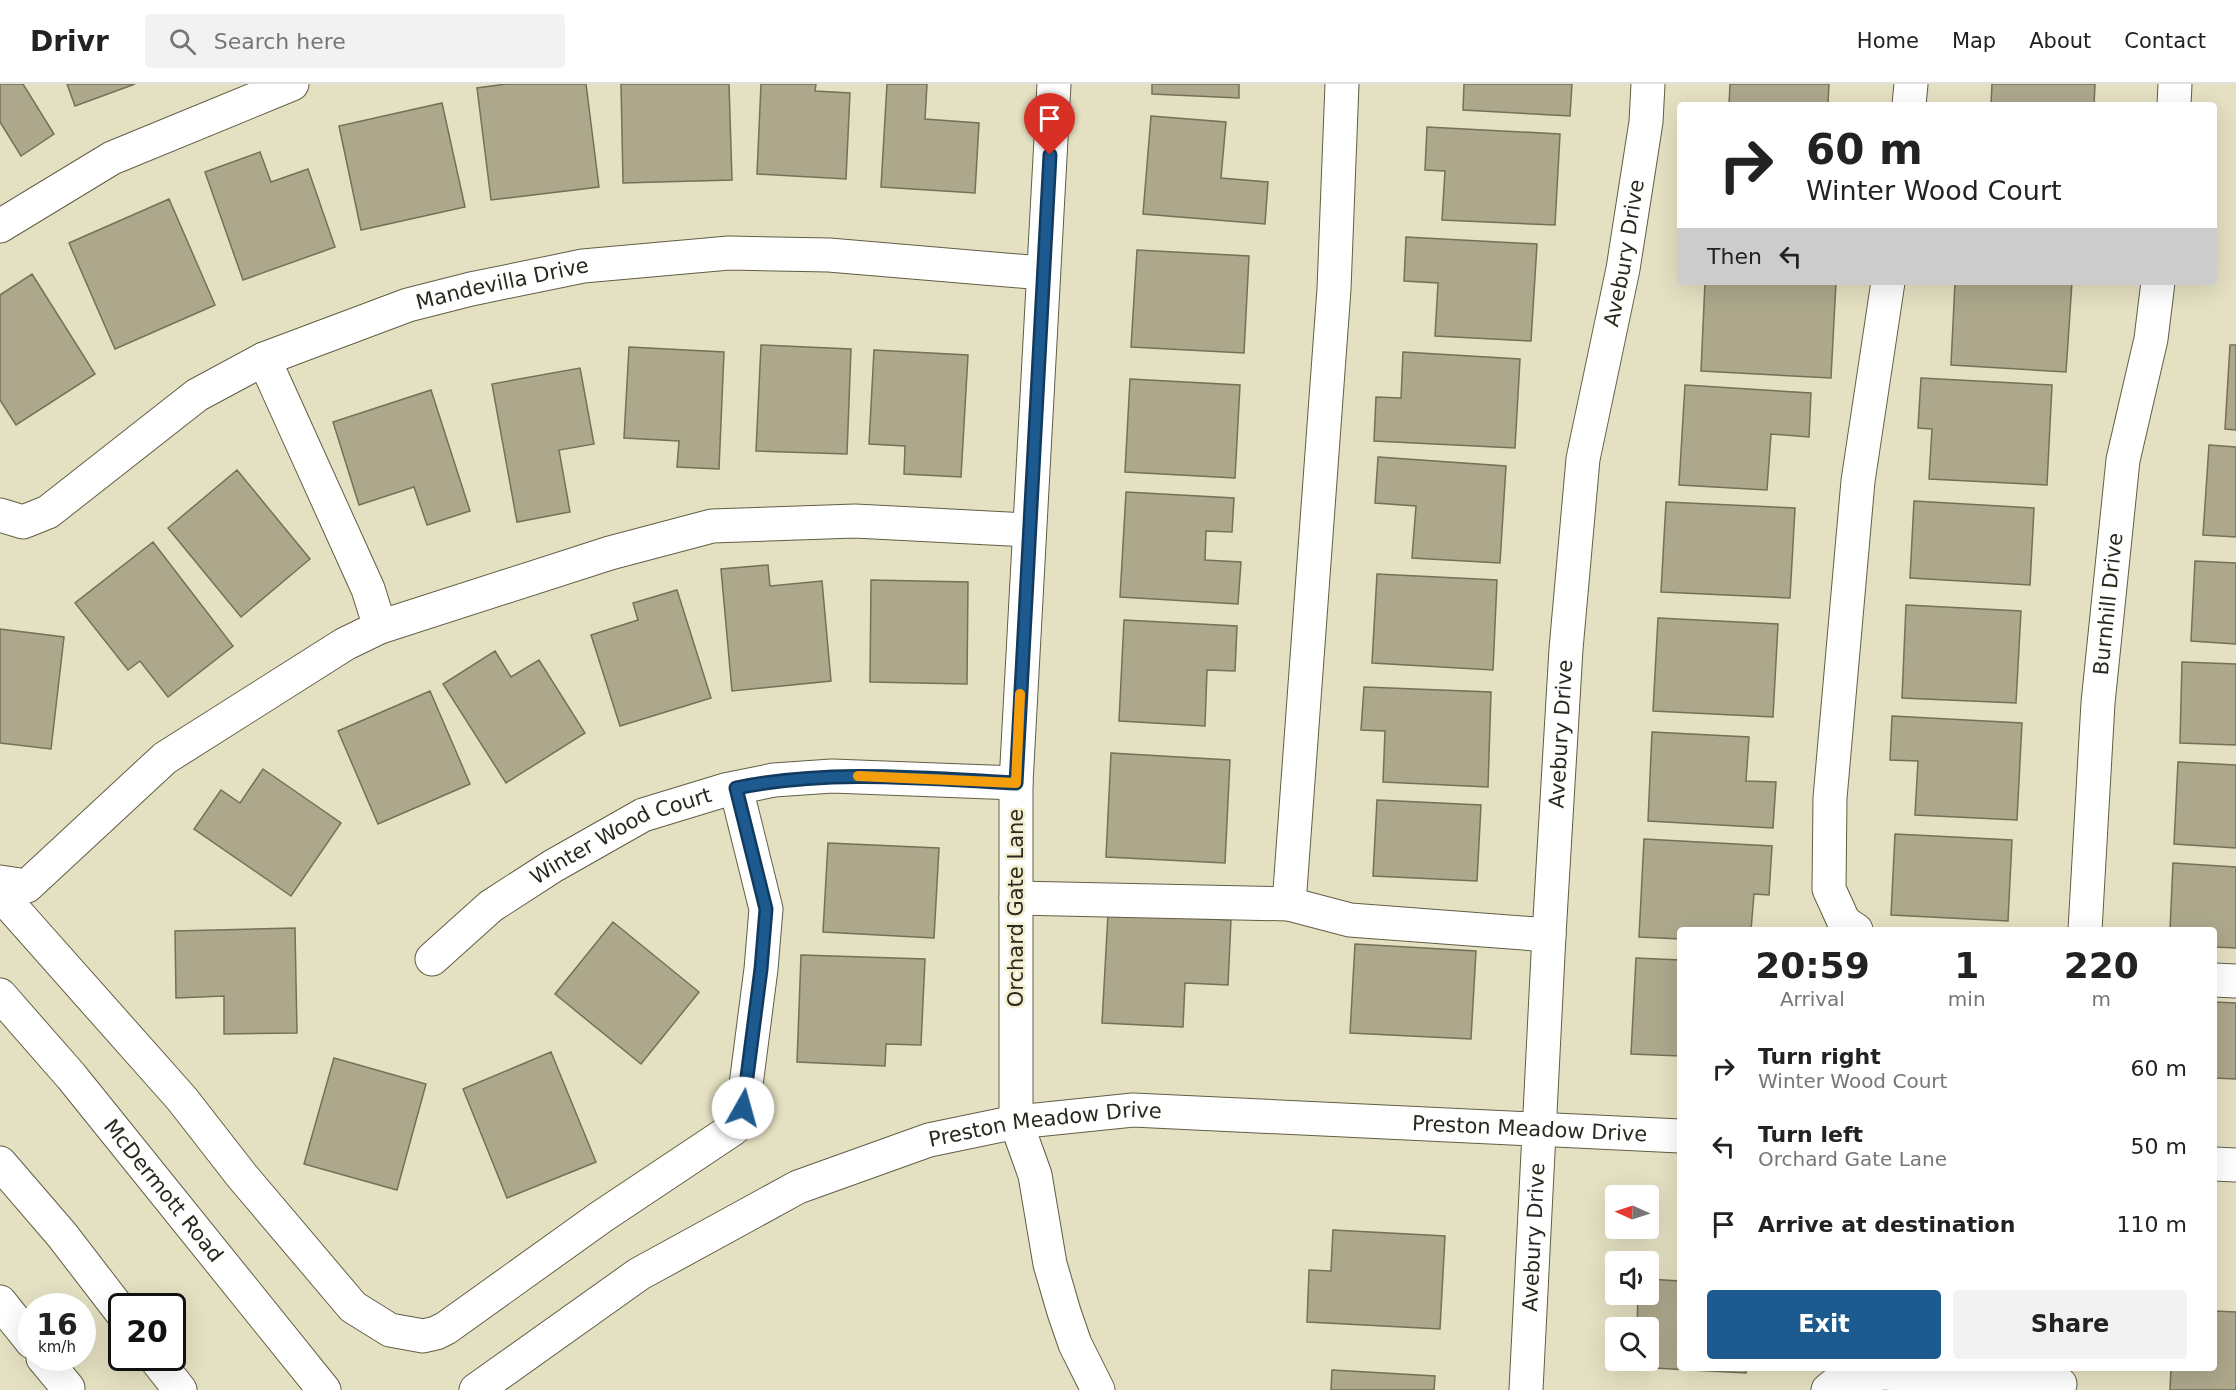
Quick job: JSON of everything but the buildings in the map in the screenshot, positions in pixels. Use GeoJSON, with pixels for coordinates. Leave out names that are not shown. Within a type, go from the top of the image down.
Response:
{"type":"FeatureCollection","features":[{"type":"Feature","properties":{"kind":"street"},"geometry":{"type":"LineString","coordinates":[[0,226],[112,158],[292,84]]}},
{"type":"Feature","properties":{"kind":"street","name":"Orchard Gate Lane"},"geometry":{"type":"LineString","coordinates":[[1054,84],[1016,783],[1016,1122],[1035,1175],[1050,1264],[1064,1312],[1075,1344],[1098,1390]]}},
{"type":"Feature","properties":{"kind":"street"},"geometry":{"type":"LineString","coordinates":[[1289,904],[1333,301],[1342,84]]}},
{"type":"Feature","properties":{"kind":"street","name":"Avebury Drive"},"geometry":{"type":"LineString","coordinates":[[1526,1390],[1537,1129],[1566,650],[1583,459],[1623,269],[1646,122],[1648,84]]}},
{"type":"Feature","properties":{"kind":"street"},"geometry":{"type":"LineString","coordinates":[[1909,102],[1911,84]]}},
{"type":"Feature","properties":{"kind":"street"},"geometry":{"type":"LineString","coordinates":[[2174,102],[2175,84]]}},
{"type":"Feature","properties":{"kind":"street","name":"Mandevilla Drive"},"geometry":{"type":"LineString","coordinates":[[11,519],[48,512],[197,395],[264,359],[408,305],[583,266],[729,253],[829,255],[940,262],[1042,273]]}},
{"type":"Feature","properties":{"kind":"street"},"geometry":{"type":"LineString","coordinates":[[1852,927],[1844,922],[1829,889],[1830,798],[1858,481],[1888,285]]}},
{"type":"Feature","properties":{"kind":"street","name":"Burnhill Drive"},"geometry":{"type":"LineString","coordinates":[[2085,927],[2098,703],[2123,460],[2151,339],[2158,285]]}},
{"type":"Feature","properties":{"kind":"street"},"geometry":{"type":"LineString","coordinates":[[264,359],[368,589],[380,627]]}},
{"type":"Feature","properties":{"kind":"street"},"geometry":{"type":"LineString","coordinates":[[0,882],[27,886],[165,758],[345,644],[380,627],[610,553],[712,526],[855,521],[1029,530]]}},
{"type":"Feature","properties":{"kind":"street","name":"Winter Wood Court"},"geometry":{"type":"LineString","coordinates":[[432,959],[491,906],[553,866],[643,815],[736,788],[774,780],[832,776],[1016,783]]}},
{"type":"Feature","properties":{"kind":"street"},"geometry":{"type":"LineString","coordinates":[[0,894],[182,1099],[242,1176],[352,1307],[390,1330],[423,1336],[436,1334],[446,1328],[601,1217],[733,1129],[743,1108],[761,969],[766,909],[736,788]]}},
{"type":"Feature","properties":{"kind":"street"},"geometry":{"type":"LineString","coordinates":[[1016,898],[1289,904],[1350,920],[1549,935]]}},
{"type":"Feature","properties":{"kind":"street"},"geometry":{"type":"LineString","coordinates":[[2217,980],[2236,981]]}},
{"type":"Feature","properties":{"kind":"street","name":"McDermott Road"},"geometry":{"type":"LineString","coordinates":[[0,995],[71,1076],[324,1390]]}},
{"type":"Feature","properties":{"kind":"street","name":"Preston Meadow Drive"},"geometry":{"type":"LineString","coordinates":[[476,1390],[639,1274],[798,1187],[929,1140],[1016,1122],[1133,1110],[1677,1136]]}},
{"type":"Feature","properties":{"kind":"street"},"geometry":{"type":"LineString","coordinates":[[0,1163],[62,1234],[108,1295]]}},
{"type":"Feature","properties":{"kind":"street"},"geometry":{"type":"LineString","coordinates":[[2217,1164],[2236,1165]]}},
{"type":"Feature","properties":{"kind":"street"},"geometry":{"type":"LineString","coordinates":[[0,1302],[18,1324]]}},
{"type":"Feature","properties":{"kind":"street"},"geometry":{"type":"LineString","coordinates":[[53,1371],[68,1389],[66,1390]]}},
{"type":"Feature","properties":{"kind":"street"},"geometry":{"type":"LineString","coordinates":[[165,1371],[180,1390]]}},
{"type":"Feature","properties":{"kind":"street"},"geometry":{"type":"LineString","coordinates":[[1828,1390],[1839,1381],[1883,1374],[2060,1381]]}},
{"type":"Feature","properties":{"kind":"slow traffic"},"geometry":{"type":"LineString","coordinates":[[858,776],[1016,783],[1020,694]]}},
{"type":"Feature","properties":{"kind":"route"},"geometry":{"type":"LineString","coordinates":[[743,1108],[761,969],[766,909],[736,788],[774,780],[832,776],[1016,783],[1050,155]]}}]}
